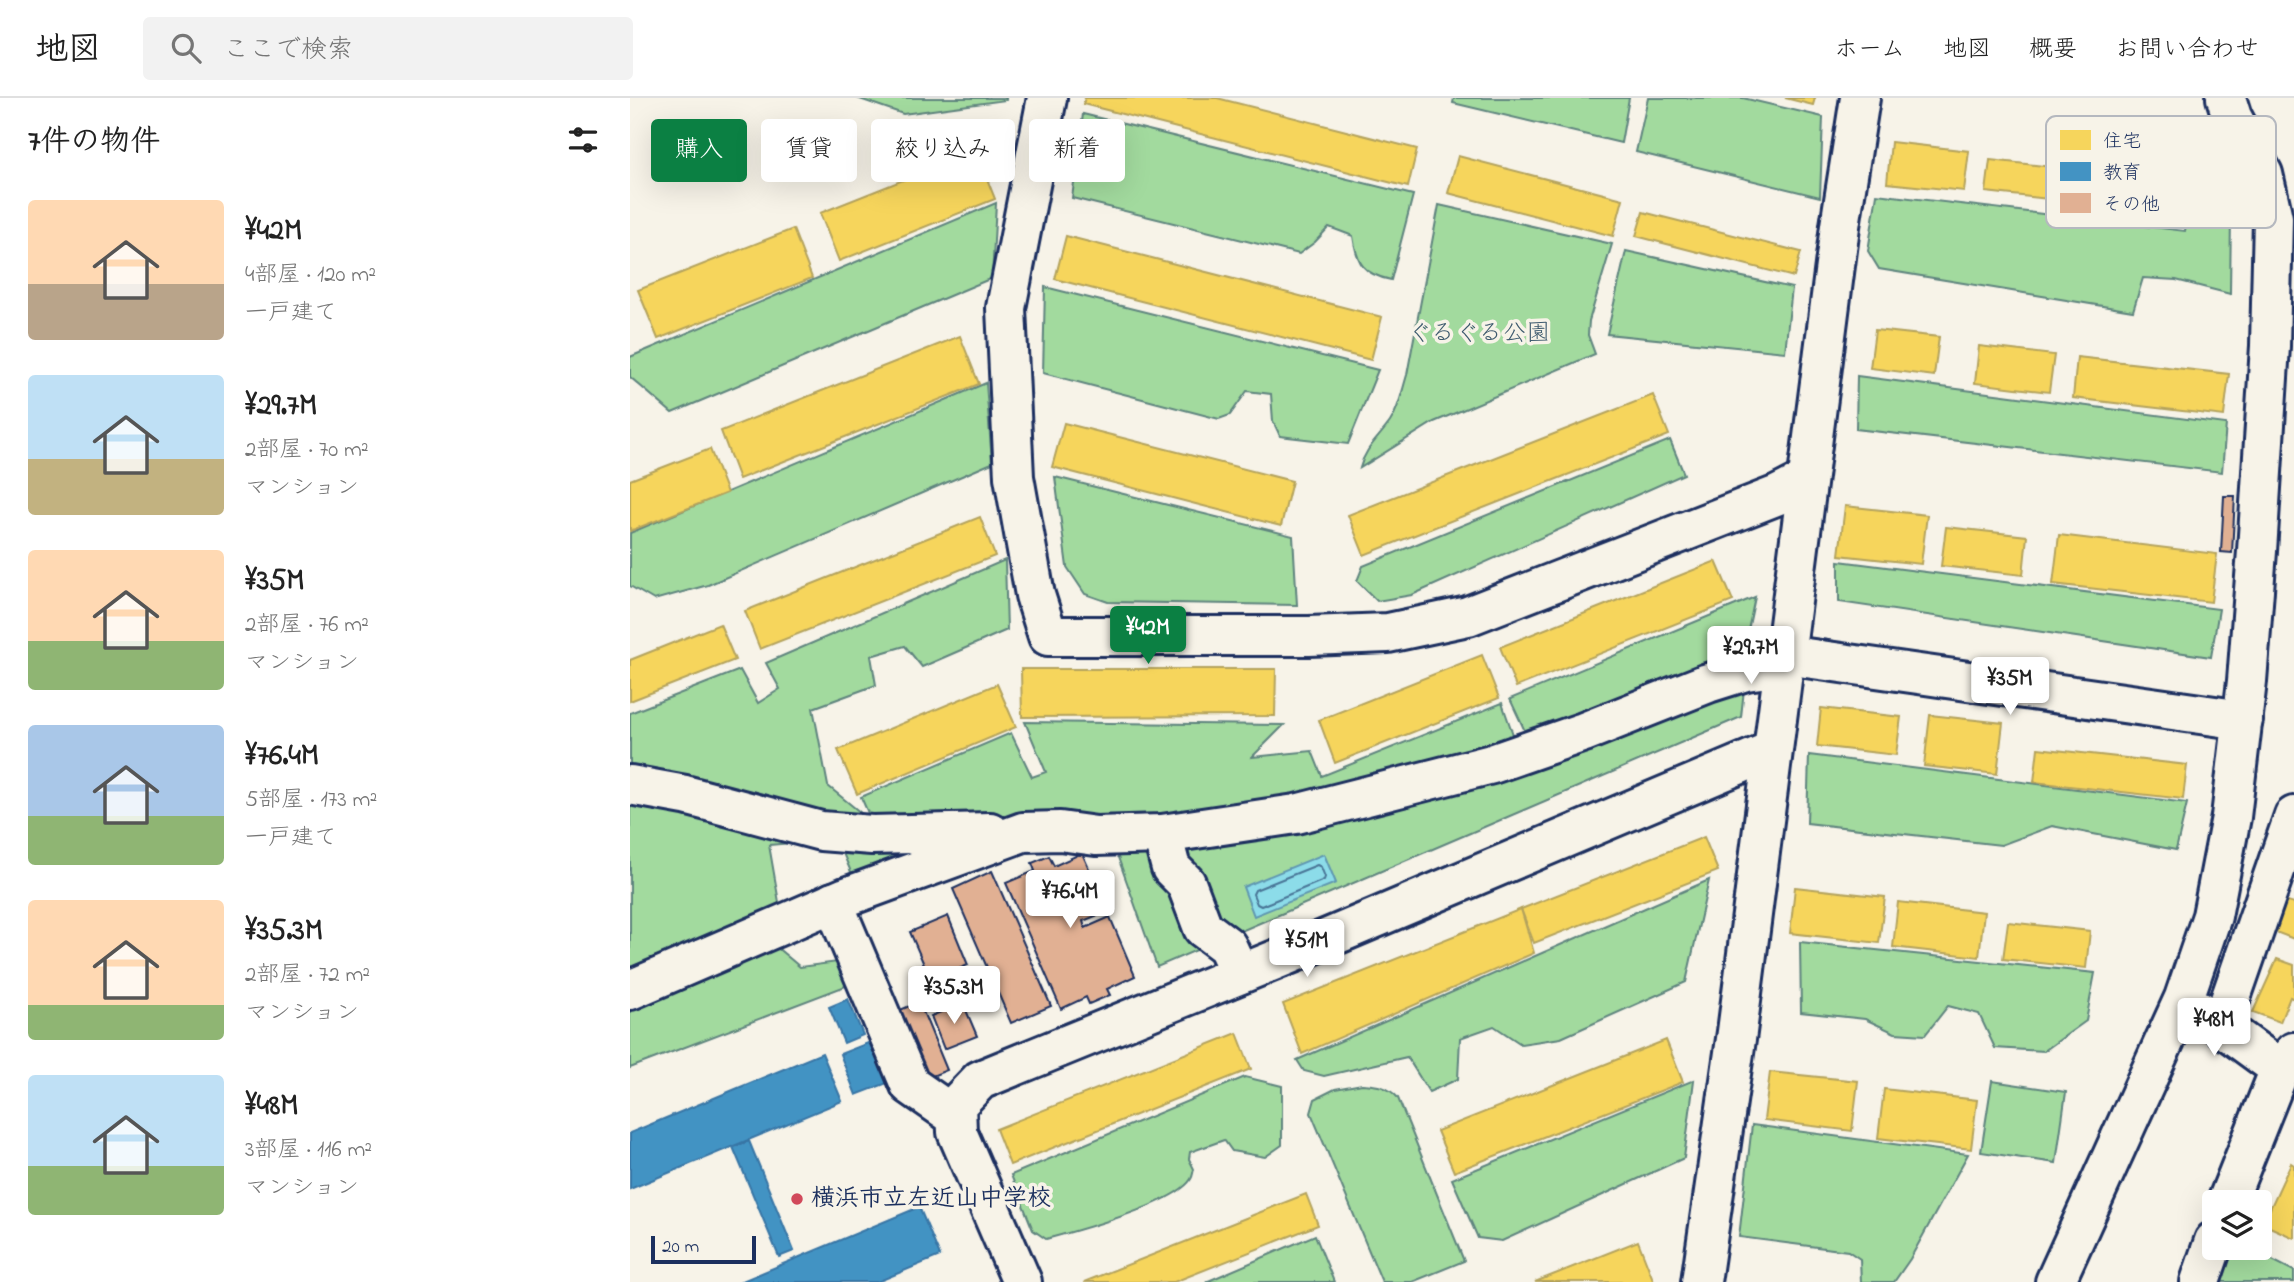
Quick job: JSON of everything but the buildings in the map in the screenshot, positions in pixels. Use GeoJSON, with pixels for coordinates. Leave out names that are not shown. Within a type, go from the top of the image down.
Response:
{"type":"FeatureCollection","features":[{"type":"Feature","properties":{"kind":"street"},"geometry":{"type":"LineString","coordinates":[[1047,98],[1006,308],[1014,477],[1035,595],[1048,636],[1308,636],[1388,633],[1468,617],[1778,495],[1807,480]]}},
{"type":"Feature","properties":{"kind":"street"},"geometry":{"type":"LineString","coordinates":[[1701,1282],[1737,1032],[1840,226],[1860,98]]}},
{"type":"Feature","properties":{"kind":"street"},"geometry":{"type":"LineString","coordinates":[[2226,98],[2232,116]]}},
{"type":"Feature","properties":{"kind":"street"},"geometry":{"type":"LineString","coordinates":[[2055,1282],[2184,998],[2212,916],[2231,817],[2243,720],[2258,551],[2270,346],[2273,228]]}},
{"type":"Feature","properties":{"kind":"street"},"geometry":{"type":"LineString","coordinates":[[630,785],[685,795],[821,831],[872,835],[1060,831],[1096,836],[1163,834],[1296,814],[1492,764],[1584,732],[1709,683],[1784,661],[2243,720]]}},
{"type":"Feature","properties":{"kind":"street"},"geometry":{"type":"LineString","coordinates":[[1021,1282],[957,1132],[956,1105],[980,1080],[1771,751]]}},
{"type":"Feature","properties":{"kind":"street"},"geometry":{"type":"LineString","coordinates":[[2221,1026],[2294,816]]}},
{"type":"Feature","properties":{"kind":"street"},"geometry":{"type":"LineString","coordinates":[[630,990],[832,902],[1023,832]]}},
{"type":"Feature","properties":{"kind":"street"},"geometry":{"type":"LineString","coordinates":[[1163,834],[1171,869],[1186,883],[1203,929],[1227,946],[1240,974]]}},
{"type":"Feature","properties":{"kind":"street"},"geometry":{"type":"LineString","coordinates":[[832,902],[910,1085],[956,1117]]}},
{"type":"Feature","properties":{"kind":"street"},"geometry":{"type":"LineString","coordinates":[[2184,998],[2221,1026],[2287,1060],[2232,1190]]}},
{"type":"Feature","properties":{"kind":"street"},"geometry":{"type":"LineString","coordinates":[[2200,1282],[2208,1260]]}},
{"type":"Feature","properties":{"kind":"green space"},"geometry":{"type":"Polygon","coordinates":[[[857,98],[1006,98],[1006,100],[903,114],[857,98]]]}},
{"type":"Feature","properties":{"kind":"green space"},"geometry":{"type":"Polygon","coordinates":[[[1454,98],[1629,98],[1621,143],[1453,103],[1454,98]]]}},
{"type":"Feature","properties":{"kind":"green space"},"geometry":{"type":"Polygon","coordinates":[[[1648,98],[1743,98],[1823,117],[1820,197],[1636,152],[1648,98]]]}},
{"type":"Feature","properties":{"kind":"green space"},"geometry":{"type":"Polygon","coordinates":[[[1083,114],[1103,119],[1082,119],[1083,114]]]}},
{"type":"Feature","properties":{"kind":"green space"},"geometry":{"type":"Polygon","coordinates":[[[1125,124],[1413,195],[1391,280],[1374,275],[1363,266],[1359,261],[1353,236],[1329,227],[1299,254],[1072,198],[1074,182],[1125,182],[1125,124]]]}},
{"type":"Feature","properties":{"kind":"green space"},"geometry":{"type":"Polygon","coordinates":[[[1877,194],[2046,214],[2046,228],[2160,228],[2185,231],[2186,228],[2231,228],[2230,294],[2176,280],[2143,278],[2133,311],[1879,269],[1868,251],[1877,194]]]}},
{"type":"Feature","properties":{"kind":"green space"},"geometry":{"type":"Polygon","coordinates":[[[996,203],[992,278],[672,413],[630,377],[630,357],[996,203]]]}},
{"type":"Feature","properties":{"kind":"green space","name":"ぐるぐる公園"},"geometry":{"type":"Polygon","coordinates":[[[1439,205],[1612,244],[1589,321],[1588,335],[1595,354],[1434,422],[1360,468],[1369,449],[1393,417],[1400,400],[1439,205]]]}},
{"type":"Feature","properties":{"kind":"green space"},"geometry":{"type":"Polygon","coordinates":[[[1626,251],[1792,288],[1785,352],[1607,334],[1626,251]]]}},
{"type":"Feature","properties":{"kind":"green space"},"geometry":{"type":"Polygon","coordinates":[[[1045,287],[1378,370],[1348,444],[1280,436],[1273,421],[1271,394],[1247,391],[1230,415],[1219,419],[1043,373],[1045,287]]]}},
{"type":"Feature","properties":{"kind":"green space"},"geometry":{"type":"Polygon","coordinates":[[[1857,376],[2226,424],[2222,472],[1856,429],[1857,376]]]}},
{"type":"Feature","properties":{"kind":"green space"},"geometry":{"type":"Polygon","coordinates":[[[986,383],[992,463],[708,585],[654,600],[630,586],[630,533],[986,383]]]}},
{"type":"Feature","properties":{"kind":"green space"},"geometry":{"type":"Polygon","coordinates":[[[1670,440],[1684,474],[1412,595],[1377,601],[1357,581],[1363,566],[1670,440]]]}},
{"type":"Feature","properties":{"kind":"green space"},"geometry":{"type":"Polygon","coordinates":[[[1055,477],[1293,536],[1297,605],[1108,602],[1085,594],[1067,567],[1055,477]]]}},
{"type":"Feature","properties":{"kind":"green space"},"geometry":{"type":"Polygon","coordinates":[[[1005,560],[1007,630],[922,667],[905,646],[871,656],[876,685],[813,708],[828,786],[872,822],[861,797],[1011,733],[1032,777],[1046,772],[1025,722],[1284,725],[1252,757],[1312,751],[1322,776],[1502,703],[1516,743],[1326,795],[1248,807],[1249,822],[1296,814],[1492,764],[1746,671],[1741,717],[1157,967],[1109,832],[1036,825],[941,850],[854,879],[837,839],[769,845],[780,908],[775,946],[800,967],[845,961],[851,984],[630,1068],[630,713],[740,670],[758,703],[780,689],[766,663],[1005,560]]]}},
{"type":"Feature","properties":{"kind":"green space"},"geometry":{"type":"Polygon","coordinates":[[[1839,561],[2219,609],[2211,657],[1839,602],[1839,561]]]}},
{"type":"Feature","properties":{"kind":"green space"},"geometry":{"type":"Polygon","coordinates":[[[1755,597],[1743,654],[1531,744],[1510,699],[1755,597]]]}},
{"type":"Feature","properties":{"kind":"green space"},"geometry":{"type":"Polygon","coordinates":[[[1809,755],[2187,803],[2176,850],[2052,826],[2001,845],[1807,823],[1809,755]]]}},
{"type":"Feature","properties":{"kind":"green space"},"geometry":{"type":"Polygon","coordinates":[[[1709,880],[1686,982],[1561,1038],[1521,1044],[1494,1026],[1460,1038],[1458,1079],[1429,1092],[1407,1057],[1324,1076],[1304,1071],[1297,1060],[1709,880]]]}},
{"type":"Feature","properties":{"kind":"green space"},"geometry":{"type":"Polygon","coordinates":[[[1800,942],[2095,973],[2086,1021],[2044,1051],[1995,1048],[1979,1014],[1948,1006],[1925,1035],[1895,1033],[1865,1019],[1801,1012],[1800,942]]]}},
{"type":"Feature","properties":{"kind":"green space"},"geometry":{"type":"Polygon","coordinates":[[[1245,1077],[1282,1086],[1282,1145],[1265,1157],[1232,1151],[1224,1140],[1190,1152],[1189,1159],[1194,1169],[1192,1178],[1166,1198],[1124,1215],[1046,1239],[1033,1230],[1011,1175],[1245,1077]]]}},
{"type":"Feature","properties":{"kind":"green space"},"geometry":{"type":"Polygon","coordinates":[[[1694,1080],[1684,1158],[1502,1241],[1478,1238],[1452,1179],[1694,1080]]]}},
{"type":"Feature","properties":{"kind":"green space"},"geometry":{"type":"Polygon","coordinates":[[[1992,1081],[2066,1092],[2056,1163],[1981,1152],[1992,1081]]]}},
{"type":"Feature","properties":{"kind":"green space"},"geometry":{"type":"Polygon","coordinates":[[[1362,1084],[1382,1087],[1398,1098],[1464,1261],[1412,1282],[1382,1282],[1311,1113],[1315,1099],[1335,1089],[1362,1084]]]}},
{"type":"Feature","properties":{"kind":"green space"},"geometry":{"type":"Polygon","coordinates":[[[1752,1125],[1968,1154],[1910,1259],[1894,1282],[1861,1282],[1860,1259],[1848,1251],[1739,1237],[1752,1125]]]}},
{"type":"Feature","properties":{"kind":"green space"},"geometry":{"type":"Polygon","coordinates":[[[1315,1235],[1334,1282],[1206,1282],[1315,1235]]]}},
{"type":"Feature","properties":{"kind":"green space"},"geometry":{"type":"Polygon","coordinates":[[[2215,1260],[2272,1260],[2294,1271],[2294,1282],[2209,1282],[2215,1260]]]}},
{"type":"Feature","properties":{"kind":"water"},"geometry":{"type":"Polygon","coordinates":[[[1324,854],[1336,883],[1254,916],[1243,887],[1324,854]]]}},
{"type":"Feature","properties":{"kind":"place","name":"横浜市立左近山中学校"},"geometry":{"type":"Point","coordinates":[797,1199]}}]}
